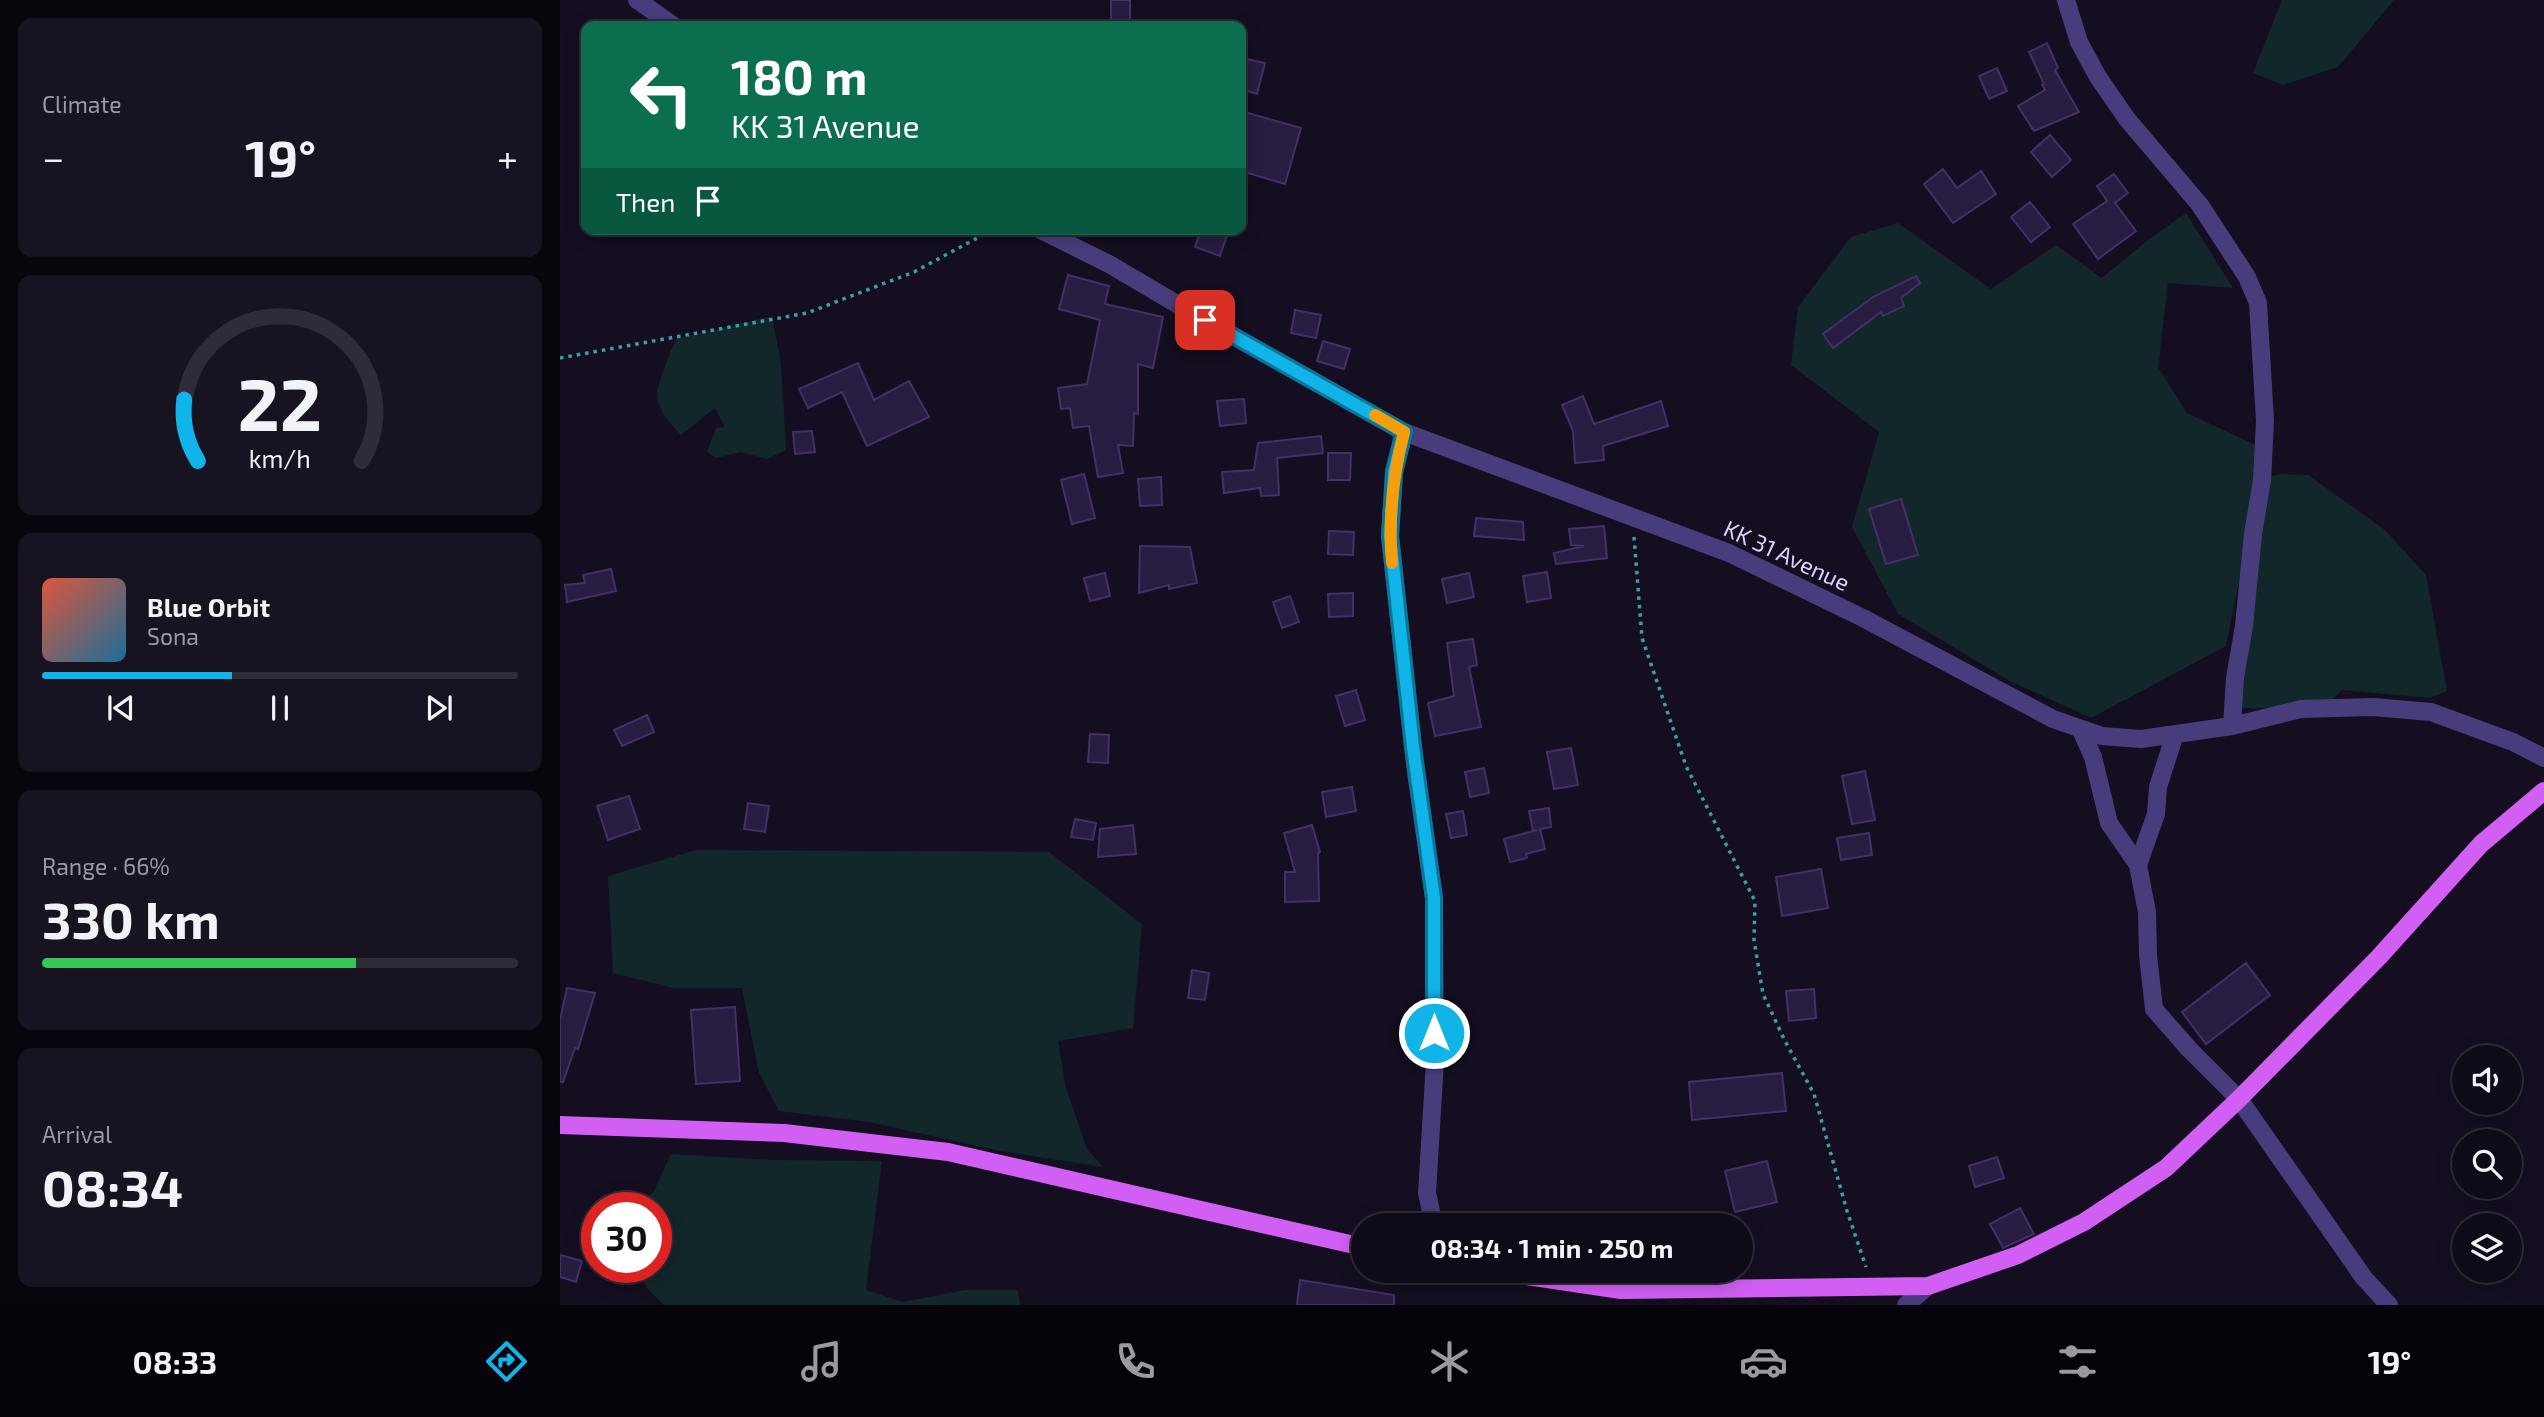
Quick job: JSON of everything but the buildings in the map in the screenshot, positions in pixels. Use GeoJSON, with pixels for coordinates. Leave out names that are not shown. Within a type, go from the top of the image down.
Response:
{"type":"FeatureCollection","features":[{"type":"Feature","properties":{"kind":"main road"},"geometry":{"type":"LineString","coordinates":[[1574,1283],[1621,1290],[1928,1286],[2018,1255],[2084,1222],[2166,1168],[2239,1099],[2379,957],[2481,844],[2544,792]]}},
{"type":"Feature","properties":{"kind":"main road"},"geometry":{"type":"LineString","coordinates":[[560,1125],[783,1133],[948,1152],[1351,1244]]}},
{"type":"Feature","properties":{"kind":"street"},"geometry":{"type":"LineString","coordinates":[[637,0],[667,21]]}},
{"type":"Feature","properties":{"kind":"street"},"geometry":{"type":"LineString","coordinates":[[2066,0],[2079,41],[2098,77],[2127,119],[2200,205],[2247,277],[2259,303],[2265,421],[2262,480],[2235,678],[2232,726]]}},
{"type":"Feature","properties":{"kind":"street","name":"KK 31 Avenue"},"geometry":{"type":"LineString","coordinates":[[1052,235],[1109,264],[1404,432],[1741,559],[1863,618],[2053,719],[2081,730],[2102,736],[2141,739],[2232,726],[2301,709],[2373,707],[2431,712],[2513,742],[2544,758]]}},
{"type":"Feature","properties":{"kind":"street"},"geometry":{"type":"LineString","coordinates":[[1404,432],[1394,472],[1390,536],[1413,747],[1434,898],[1435,1061],[1427,1193],[1431,1213]]}},
{"type":"Feature","properties":{"kind":"street"},"geometry":{"type":"LineString","coordinates":[[2081,730],[2093,757],[2109,823],[2138,865],[2147,912],[2148,956],[2154,1009],[2239,1099],[2364,1278],[2389,1305]]}},
{"type":"Feature","properties":{"kind":"street"},"geometry":{"type":"LineString","coordinates":[[2138,865],[2155,814],[2158,787],[2175,734]]}},
{"type":"Feature","properties":{"kind":"street"},"geometry":{"type":"LineString","coordinates":[[1906,1305],[1928,1286]]}},
{"type":"Feature","properties":{"kind":"path"},"geometry":{"type":"LineString","coordinates":[[560,358],[807,313],[914,272],[983,235]]}},
{"type":"Feature","properties":{"kind":"path"},"geometry":{"type":"LineString","coordinates":[[1633,517],[1642,638],[1686,766],[1755,901],[1754,940],[1763,994],[1814,1094],[1850,1223],[1874,1286]]}},
{"type":"Feature","properties":{"kind":"green space"},"geometry":{"type":"Polygon","coordinates":[[[2282,0],[2394,0],[2338,67],[2283,85],[2253,73],[2282,0]]]}},
{"type":"Feature","properties":{"kind":"green space"},"geometry":{"type":"Polygon","coordinates":[[[2186,213],[2233,288],[2168,283],[2158,367],[2187,413],[2260,447],[2254,507],[2226,646],[2091,718],[2008,680],[1898,614],[1852,527],[1879,432],[1791,365],[1798,307],[1851,237],[1898,223],[1991,289],[2056,245],[2102,278],[2186,213]]]}},
{"type":"Feature","properties":{"kind":"green space"},"geometry":{"type":"Polygon","coordinates":[[[772,317],[781,363],[786,450],[767,459],[741,452],[716,458],[707,452],[716,428],[725,427],[715,408],[681,435],[666,418],[658,403],[657,392],[664,368],[676,339],[772,317]]]}},
{"type":"Feature","properties":{"kind":"green space"},"geometry":{"type":"Polygon","coordinates":[[[2279,474],[2308,475],[2385,530],[2426,575],[2447,691],[2430,698],[2342,690],[2331,701],[2276,708],[2239,708],[2247,662],[2252,581],[2270,477],[2279,474]]]}},
{"type":"Feature","properties":{"kind":"green space"},"geometry":{"type":"Polygon","coordinates":[[[696,850],[1049,852],[1142,924],[1133,1028],[1058,1041],[1066,1088],[1087,1149],[1103,1167],[995,1150],[869,1122],[779,1111],[759,1073],[742,988],[674,988],[613,973],[608,876],[696,850]]]}},
{"type":"Feature","properties":{"kind":"green space"},"geometry":{"type":"Polygon","coordinates":[[[671,1154],[774,1160],[882,1161],[866,1290],[903,1302],[965,1290],[1018,1290],[1020,1305],[664,1305],[645,1283],[672,1283],[672,1192],[653,1192],[671,1154]]]}},
{"type":"Feature","properties":{"kind":"slow traffic"},"geometry":{"type":"LineString","coordinates":[[1375,415],[1404,432],[1394,472],[1390,536],[1392,563]]}},
{"type":"Feature","properties":{"kind":"route"},"geometry":{"type":"LineString","coordinates":[[1205,320],[1404,432],[1394,472],[1390,536],[1397,618],[1434,898],[1434,1033]]}}]}
